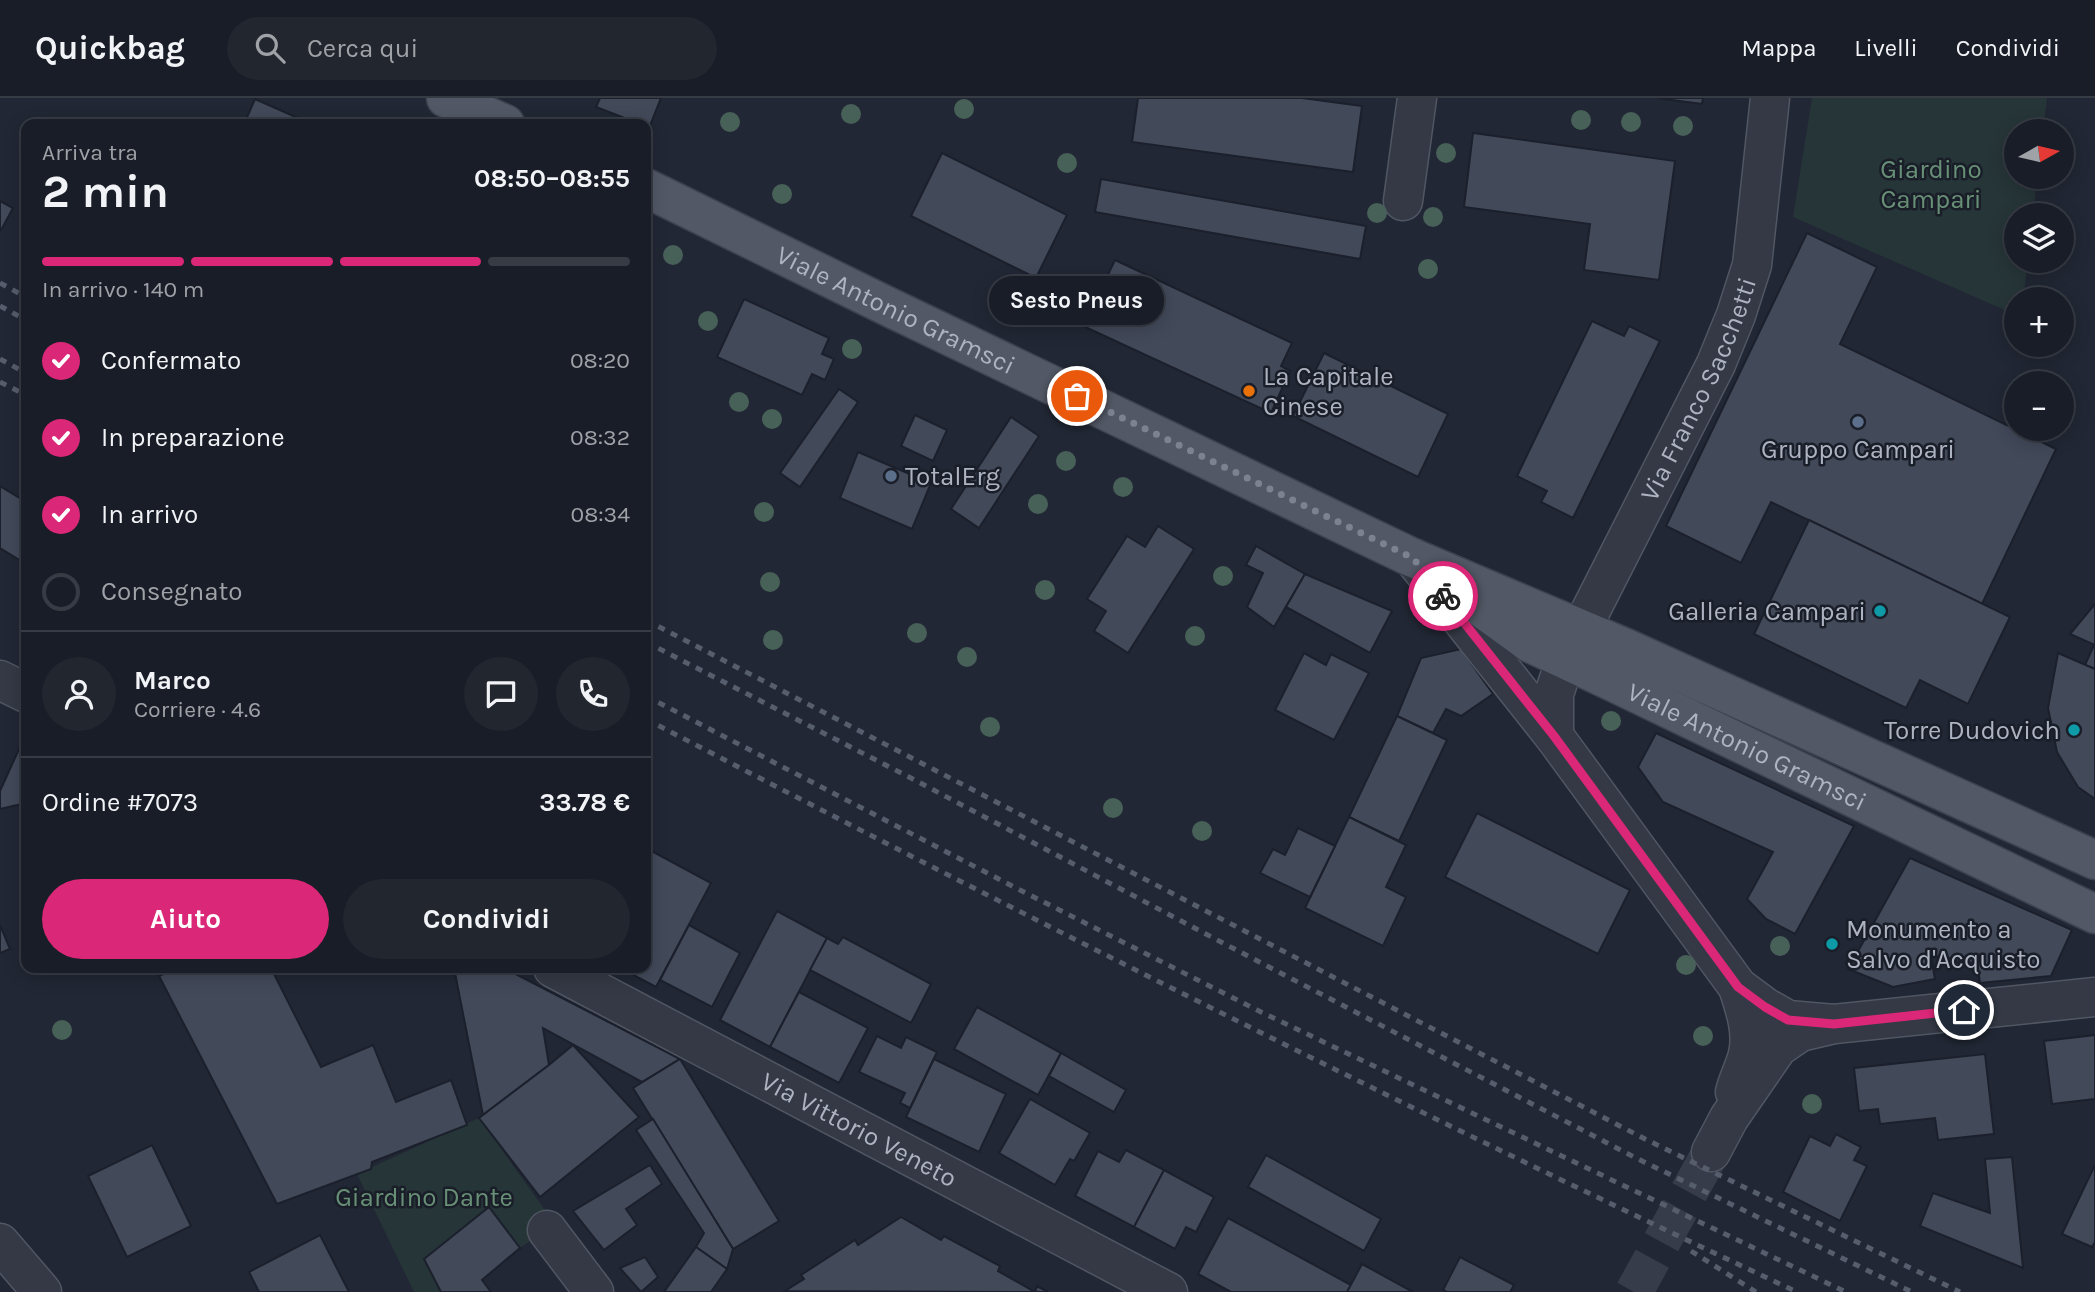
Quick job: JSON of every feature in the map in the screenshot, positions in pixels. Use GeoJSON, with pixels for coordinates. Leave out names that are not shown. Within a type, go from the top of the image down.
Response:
{"type":"FeatureCollection","features":[{"type":"Feature","properties":{"kind":"main road","name":"Viale Antonio Gramsci"},"geometry":{"type":"LineString","coordinates":[[651,190],[1413,558],[1530,643],[1574,645],[2095,860]]}},
{"type":"Feature","properties":{"kind":"main road","name":"Viale Antonio Gramsci"},"geometry":{"type":"LineString","coordinates":[[1574,645],[1611,681],[2095,914]]}},
{"type":"Feature","properties":{"kind":"street"},"geometry":{"type":"LineString","coordinates":[[1403,201],[1417,98]]}},
{"type":"Feature","properties":{"kind":"street","name":"Via Franco Sacchetti"},"geometry":{"type":"LineString","coordinates":[[1554,736],[1555,694],[1574,645],[1716,364],[1736,315],[1752,265],[1770,98]]}},
{"type":"Feature","properties":{"kind":"street"},"geometry":{"type":"LineString","coordinates":[[1413,558],[1554,736],[1738,987],[1788,1020],[1834,1024]]}},
{"type":"Feature","properties":{"kind":"street"},"geometry":{"type":"LineString","coordinates":[[0,680],[21,690]]}},
{"type":"Feature","properties":{"kind":"street","name":"Via Vittorio Veneto"},"geometry":{"type":"LineString","coordinates":[[562,973],[1168,1292]]}},
{"type":"Feature","properties":{"kind":"street"},"geometry":{"type":"LineString","coordinates":[[1729,1118],[1738,1077],[1747,1055],[1749,1034],[1747,1014],[1738,987]]}},
{"type":"Feature","properties":{"kind":"street"},"geometry":{"type":"LineString","coordinates":[[1711,1152],[1729,1118],[1778,1047],[1800,1032],[1834,1024],[2095,997]]}},
{"type":"Feature","properties":{"kind":"street"},"geometry":{"type":"LineString","coordinates":[[547,1230],[594,1292]]}},
{"type":"Feature","properties":{"kind":"street"},"geometry":{"type":"LineString","coordinates":[[0,1243],[42,1292]]}},
{"type":"Feature","properties":{"kind":"green space","name":"Giardino Campari"},"geometry":{"type":"Polygon","coordinates":[[[1812,98],[2047,98],[2044,119],[2004,119],[2004,189],[2036,189],[2034,203],[2004,203],[2004,273],[2026,273],[2025,287],[2004,287],[2004,310],[1793,217],[1812,98]]]}},
{"type":"Feature","properties":{"kind":"green space","name":"Giardino Dante"},"geometry":{"type":"Polygon","coordinates":[[[479,1118],[555,1224],[520,1248],[488,1207],[424,1259],[441,1292],[414,1292],[357,1174],[479,1118]]]}},
{"type":"Feature","properties":{"kind":"building"},"geometry":{"type":"Polygon","coordinates":[[[600,98],[661,98],[651,123],[651,119],[627,119],[596,107],[600,98]]]}},
{"type":"Feature","properties":{"kind":"building"},"geometry":{"type":"Polygon","coordinates":[[[1138,98],[1302,98],[1362,106],[1353,172],[1132,142],[1138,98]]]}},
{"type":"Feature","properties":{"kind":"building"},"geometry":{"type":"Polygon","coordinates":[[[1657,98],[1703,98],[1702,104],[1657,98]]]}},
{"type":"Feature","properties":{"kind":"building"},"geometry":{"type":"Polygon","coordinates":[[[255,99],[300,119],[246,119],[255,99]]]}},
{"type":"Feature","properties":{"kind":"building"},"geometry":{"type":"Polygon","coordinates":[[[1473,133],[1675,161],[1659,280],[1584,270],[1590,224],[1464,207],[1473,133]]]}},
{"type":"Feature","properties":{"kind":"building"},"geometry":{"type":"Polygon","coordinates":[[[942,153],[1067,215],[1036,278],[911,216],[942,153]]]}},
{"type":"Feature","properties":{"kind":"building"},"geometry":{"type":"Polygon","coordinates":[[[1101,179],[1366,226],[1360,259],[1095,212],[1101,179]]]}},
{"type":"Feature","properties":{"kind":"building"},"geometry":{"type":"Polygon","coordinates":[[[0,201],[13,208],[0,232],[0,201]]]}},
{"type":"Feature","properties":{"kind":"building","name":"Gruppo Campari"},"geometry":{"type":"Polygon","coordinates":[[[1807,233],[1877,267],[1840,344],[2004,424],[2004,441],[2040,441],[2056,449],[1982,604],[1771,502],[1741,563],[1666,526],[1807,233]]]}},
{"type":"Feature","properties":{"kind":"building"},"geometry":{"type":"Polygon","coordinates":[[[1115,260],[1292,343],[1281,366],[1290,371],[1271,413],[1070,320],[1087,285],[1100,291],[1115,260]]]}},
{"type":"Feature","properties":{"kind":"building"},"geometry":{"type":"Polygon","coordinates":[[[744,299],[829,338],[822,354],[834,359],[825,380],[812,374],[802,395],[717,357],[744,299]]]}},
{"type":"Feature","properties":{"kind":"building"},"geometry":{"type":"Polygon","coordinates":[[[1592,321],[1624,336],[1629,326],[1660,341],[1573,518],[1541,502],[1547,491],[1517,476],[1592,321]]]}},
{"type":"Feature","properties":{"kind":"building"},"geometry":{"type":"Polygon","coordinates":[[[1324,353],[1448,414],[1418,477],[1293,416],[1324,353]]]}},
{"type":"Feature","properties":{"kind":"building"},"geometry":{"type":"Polygon","coordinates":[[[839,389],[858,402],[800,487],[780,473],[839,389]]]}},
{"type":"Feature","properties":{"kind":"building"},"geometry":{"type":"Polygon","coordinates":[[[915,415],[947,430],[933,461],[901,446],[915,415]]]}},
{"type":"Feature","properties":{"kind":"building"},"geometry":{"type":"Polygon","coordinates":[[[1011,417],[1039,436],[979,528],[951,509],[1011,417]]]}},
{"type":"Feature","properties":{"kind":"building"},"geometry":{"type":"Polygon","coordinates":[[[858,452],[931,483],[912,529],[840,498],[858,452]]]}},
{"type":"Feature","properties":{"kind":"building"},"geometry":{"type":"Polygon","coordinates":[[[0,486],[21,499],[21,561],[0,548],[0,486]]]}},
{"type":"Feature","properties":{"kind":"building","name":"Galleria Campari"},"geometry":{"type":"Polygon","coordinates":[[[1809,520],[2010,617],[1968,704],[1920,680],[1906,708],[1754,634],[1809,520]]]}},
{"type":"Feature","properties":{"kind":"building"},"geometry":{"type":"Polygon","coordinates":[[[1158,526],[1194,549],[1128,653],[1094,631],[1106,611],[1087,599],[1127,536],[1145,547],[1158,526]]]}},
{"type":"Feature","properties":{"kind":"building"},"geometry":{"type":"Polygon","coordinates":[[[1256,546],[1305,574],[1274,627],[1247,607],[1263,573],[1246,565],[1256,546]]]}},
{"type":"Feature","properties":{"kind":"building"},"geometry":{"type":"Polygon","coordinates":[[[1305,574],[1392,611],[1370,653],[1286,607],[1305,574]]]}},
{"type":"Feature","properties":{"kind":"building"},"geometry":{"type":"Polygon","coordinates":[[[2095,604],[2095,645],[2070,634],[2095,604]]]}},
{"type":"Feature","properties":{"kind":"building"},"geometry":{"type":"Polygon","coordinates":[[[2095,645],[2095,669],[2085,665],[2095,645]]]}},
{"type":"Feature","properties":{"kind":"building"},"geometry":{"type":"Polygon","coordinates":[[[1461,649],[1493,694],[1461,716],[1446,709],[1433,733],[1397,716],[1421,658],[1461,649]]]}},
{"type":"Feature","properties":{"kind":"building"},"geometry":{"type":"Polygon","coordinates":[[[1304,653],[1326,665],[1331,654],[1369,673],[1334,740],[1275,710],[1304,653]]]}},
{"type":"Feature","properties":{"kind":"building","name":"Torre Dudovich"},"geometry":{"type":"Polygon","coordinates":[[[2058,653],[2095,669],[2095,799],[2078,787],[2057,752],[2048,708],[2058,653]]]}},
{"type":"Feature","properties":{"kind":"building"},"geometry":{"type":"Polygon","coordinates":[[[1397,716],[1447,740],[1399,841],[1349,817],[1397,716]]]}},
{"type":"Feature","properties":{"kind":"building"},"geometry":{"type":"Polygon","coordinates":[[[1656,733],[1854,826],[1795,934],[1766,919],[1747,899],[1773,852],[1663,802],[1638,767],[1656,733]]]}},
{"type":"Feature","properties":{"kind":"building"},"geometry":{"type":"Polygon","coordinates":[[[20,747],[21,804],[0,809],[0,791],[20,747]]]}},
{"type":"Feature","properties":{"kind":"building"},"geometry":{"type":"Polygon","coordinates":[[[1477,813],[1630,890],[1598,954],[1445,877],[1477,813]]]}},
{"type":"Feature","properties":{"kind":"building"},"geometry":{"type":"Polygon","coordinates":[[[1349,817],[1406,845],[1386,887],[1406,897],[1383,946],[1305,908],[1349,817]]]}},
{"type":"Feature","properties":{"kind":"building"},"geometry":{"type":"Polygon","coordinates":[[[1298,828],[1335,846],[1310,897],[1260,873],[1273,849],[1285,855],[1298,828]]]}},
{"type":"Feature","properties":{"kind":"building"},"geometry":{"type":"Polygon","coordinates":[[[651,851],[711,883],[656,987],[629,973],[651,973],[651,851]]]}},
{"type":"Feature","properties":{"kind":"building"},"geometry":{"type":"Polygon","coordinates":[[[1910,858],[2072,930],[2051,976],[1980,983],[1977,962],[1962,963],[1944,956],[1931,957],[1935,979],[1893,987],[1848,969],[1910,858]]]}},
{"type":"Feature","properties":{"kind":"building"},"geometry":{"type":"Polygon","coordinates":[[[777,911],[827,938],[770,1047],[720,1020],[777,911]]]}},
{"type":"Feature","properties":{"kind":"building"},"geometry":{"type":"Polygon","coordinates":[[[0,925],[10,949],[0,953],[0,925]]]}},
{"type":"Feature","properties":{"kind":"building"},"geometry":{"type":"Polygon","coordinates":[[[689,925],[740,953],[712,1007],[660,980],[689,925]]]}},
{"type":"Feature","properties":{"kind":"building"},"geometry":{"type":"Polygon","coordinates":[[[843,937],[931,984],[911,1023],[810,970],[827,938],[838,944],[843,937]]]}},
{"type":"Feature","properties":{"kind":"building"},"geometry":{"type":"Polygon","coordinates":[[[166,973],[274,973],[321,1067],[373,1045],[396,1102],[451,1080],[467,1125],[372,1162],[371,1169],[277,1204],[159,976],[166,973]]]}},
{"type":"Feature","properties":{"kind":"building"},"geometry":{"type":"Polygon","coordinates":[[[455,973],[514,973],[680,1059],[642,1082],[543,1028],[549,1065],[483,1115],[455,973]]]}},
{"type":"Feature","properties":{"kind":"building"},"geometry":{"type":"Polygon","coordinates":[[[799,992],[868,1028],[839,1083],[770,1047],[799,992]]]}},
{"type":"Feature","properties":{"kind":"building"},"geometry":{"type":"Polygon","coordinates":[[[977,1007],[1061,1053],[1038,1095],[954,1049],[977,1007]]]}},
{"type":"Feature","properties":{"kind":"building"},"geometry":{"type":"Polygon","coordinates":[[[2095,1035],[2095,1099],[2052,1104],[2044,1041],[2095,1035]]]}},
{"type":"Feature","properties":{"kind":"building"},"geometry":{"type":"Polygon","coordinates":[[[877,1036],[901,1048],[906,1037],[937,1052],[910,1108],[900,1103],[905,1093],[859,1072],[877,1036]]]}},
{"type":"Feature","properties":{"kind":"building"},"geometry":{"type":"Polygon","coordinates":[[[573,1045],[639,1117],[540,1197],[479,1118],[573,1045]]]}},
{"type":"Feature","properties":{"kind":"building"},"geometry":{"type":"Polygon","coordinates":[[[1061,1053],[1126,1090],[1114,1112],[1049,1076],[1061,1053]]]}},
{"type":"Feature","properties":{"kind":"building"},"geometry":{"type":"Polygon","coordinates":[[[1985,1054],[1994,1134],[1938,1140],[1935,1118],[1880,1124],[1878,1109],[1859,1111],[1854,1068],[1985,1054]]]}},
{"type":"Feature","properties":{"kind":"building"},"geometry":{"type":"Polygon","coordinates":[[[680,1059],[779,1221],[733,1249],[633,1088],[680,1059]]]}},
{"type":"Feature","properties":{"kind":"building"},"geometry":{"type":"Polygon","coordinates":[[[934,1059],[1006,1094],[979,1152],[906,1117],[934,1059]]]}},
{"type":"Feature","properties":{"kind":"building"},"geometry":{"type":"Polygon","coordinates":[[[1030,1099],[1090,1133],[1074,1161],[1070,1159],[1055,1185],[999,1153],[1030,1099]]]}},
{"type":"Feature","properties":{"kind":"building"},"geometry":{"type":"Polygon","coordinates":[[[653,1119],[733,1249],[727,1269],[696,1247],[704,1233],[636,1130],[653,1119]]]}},
{"type":"Feature","properties":{"kind":"building"},"geometry":{"type":"Polygon","coordinates":[[[1836,1134],[1861,1147],[1854,1160],[1867,1166],[1840,1221],[1783,1192],[1810,1136],[1830,1146],[1836,1134]]]}},
{"type":"Feature","properties":{"kind":"building"},"geometry":{"type":"Polygon","coordinates":[[[152,1145],[191,1226],[127,1257],[88,1176],[152,1145]]]}},
{"type":"Feature","properties":{"kind":"building"},"geometry":{"type":"Polygon","coordinates":[[[1126,1150],[1164,1170],[1134,1227],[1075,1196],[1098,1151],[1119,1162],[1126,1150]]]}},
{"type":"Feature","properties":{"kind":"building"},"geometry":{"type":"Polygon","coordinates":[[[1266,1155],[1381,1219],[1364,1251],[1248,1187],[1266,1155]]]}},
{"type":"Feature","properties":{"kind":"building"},"geometry":{"type":"Polygon","coordinates":[[[2012,1157],[2023,1268],[1920,1226],[1933,1193],[1990,1213],[1985,1159],[2012,1157]]]}},
{"type":"Feature","properties":{"kind":"building"},"geometry":{"type":"Polygon","coordinates":[[[650,1165],[662,1184],[626,1209],[637,1225],[604,1250],[573,1211],[650,1165]]]}},
{"type":"Feature","properties":{"kind":"building"},"geometry":{"type":"Polygon","coordinates":[[[2095,1165],[2095,1242],[2092,1247],[2062,1234],[2095,1165]]]}},
{"type":"Feature","properties":{"kind":"building"},"geometry":{"type":"Polygon","coordinates":[[[1164,1170],[1214,1197],[1196,1232],[1186,1227],[1175,1249],[1134,1227],[1164,1170]]]}},
{"type":"Feature","properties":{"kind":"building"},"geometry":{"type":"Polygon","coordinates":[[[489,1207],[520,1248],[482,1280],[491,1292],[441,1292],[424,1259],[489,1207]]]}},
{"type":"Feature","properties":{"kind":"building"},"geometry":{"type":"Polygon","coordinates":[[[901,1217],[941,1240],[944,1236],[1000,1266],[998,1271],[1035,1292],[785,1291],[804,1279],[801,1275],[855,1240],[858,1245],[901,1217]]]}},
{"type":"Feature","properties":{"kind":"building"},"geometry":{"type":"Polygon","coordinates":[[[1228,1218],[1351,1285],[1347,1292],[1231,1292],[1198,1274],[1228,1218]]]}},
{"type":"Feature","properties":{"kind":"building"},"geometry":{"type":"Polygon","coordinates":[[[320,1235],[349,1292],[259,1292],[249,1272],[320,1235]]]}},
{"type":"Feature","properties":{"kind":"building"},"geometry":{"type":"Polygon","coordinates":[[[696,1247],[727,1269],[711,1292],[664,1292],[696,1247]]]}},
{"type":"Feature","properties":{"kind":"building"},"geometry":{"type":"Polygon","coordinates":[[[645,1257],[658,1277],[641,1292],[620,1268],[645,1257]]]}},
{"type":"Feature","properties":{"kind":"building"},"geometry":{"type":"Polygon","coordinates":[[[1460,1257],[1514,1285],[1510,1292],[1443,1290],[1460,1257]]]}},
{"type":"Feature","properties":{"kind":"building"},"geometry":{"type":"Polygon","coordinates":[[[1362,1264],[1413,1292],[1347,1292],[1362,1264]]]}},
{"type":"Feature","properties":{"kind":"building"},"geometry":{"type":"Polygon","coordinates":[[[1037,1286],[1048,1292],[1035,1292],[1037,1286]]]}},
{"type":"Feature","properties":{"kind":"tunnel"},"geometry":{"type":"LineString","coordinates":[[1634,1292],[1711,1152]]}},
{"type":"Feature","properties":{"kind":"railway"},"geometry":{"type":"LineString","coordinates":[[0,283],[21,294]]}},
{"type":"Feature","properties":{"kind":"railway"},"geometry":{"type":"LineString","coordinates":[[0,306],[21,317]]}},
{"type":"Feature","properties":{"kind":"railway"},"geometry":{"type":"LineString","coordinates":[[0,359],[21,370]]}},
{"type":"Feature","properties":{"kind":"railway"},"geometry":{"type":"LineString","coordinates":[[0,382],[21,392]]}},
{"type":"Feature","properties":{"kind":"railway"},"geometry":{"type":"LineString","coordinates":[[651,623],[1645,1139],[1960,1292]]}},
{"type":"Feature","properties":{"kind":"railway"},"geometry":{"type":"LineString","coordinates":[[651,645],[1638,1159],[1912,1292]]}},
{"type":"Feature","properties":{"kind":"railway"},"geometry":{"type":"LineString","coordinates":[[651,699],[1261,1012],[1846,1292]]}},
{"type":"Feature","properties":{"kind":"railway"},"geometry":{"type":"LineString","coordinates":[[651,722],[1219,1012],[1507,1154],[1797,1292]]}},
{"type":"Feature","properties":{"kind":"railway"},"geometry":{"type":"LineString","coordinates":[[1691,1251],[1756,1292]]}},
{"type":"Feature","properties":{"kind":"way so far"},"geometry":{"type":"LineString","coordinates":[[1077,396],[1413,558],[1443,596]]}},
{"type":"Feature","properties":{"kind":"place","name":"La Capitale Cinese"},"geometry":{"type":"Point","coordinates":[1249,391]}},
{"type":"Feature","properties":{"kind":"place","name":"Sesto Pneus"},"geometry":{"type":"Point","coordinates":[1077,396]}},
{"type":"Feature","properties":{"kind":"place","name":"Gruppo Campari"},"geometry":{"type":"Point","coordinates":[1858,422]}},
{"type":"Feature","properties":{"kind":"place","name":"TotalErg"},"geometry":{"type":"Point","coordinates":[891,476]}},
{"type":"Feature","properties":{"kind":"place","name":"Galleria Campari"},"geometry":{"type":"Point","coordinates":[1880,611]}},
{"type":"Feature","properties":{"kind":"place","name":"Torre Dudovich"},"geometry":{"type":"Point","coordinates":[2074,730]}},
{"type":"Feature","properties":{"kind":"place","name":"Monumento a Salvo d'Acquisto"},"geometry":{"type":"Point","coordinates":[1832,944]}},
{"type":"Feature","properties":{"kind":"route"},"geometry":{"type":"LineString","coordinates":[[1443,596],[1554,736],[1738,987],[1788,1020],[1834,1024],[1964,1010]]}}]}
